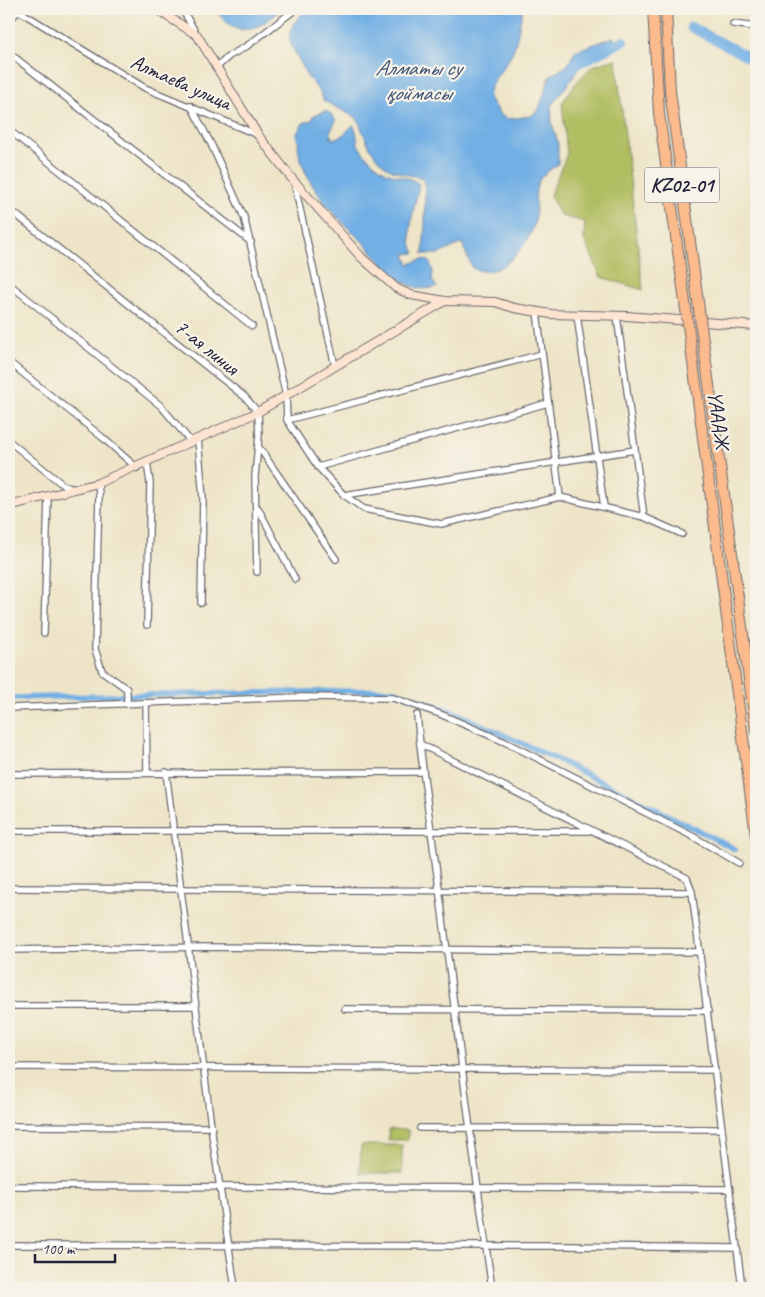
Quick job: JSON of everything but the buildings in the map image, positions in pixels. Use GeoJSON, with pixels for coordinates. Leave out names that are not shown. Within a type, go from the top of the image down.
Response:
{"type":"FeatureCollection","features":[{"type":"Feature","properties":{"kind":"highway","name":"ҮАААЖ"},"geometry":{"type":"LineString","coordinates":[[653,9],[654,54],[659,113],[756,835]]}},
{"type":"Feature","properties":{"kind":"highway","name":"ҮАААЖ"},"geometry":{"type":"LineString","coordinates":[[666,9],[667,53],[676,140],[756,730]]}},
{"type":"Feature","properties":{"kind":"street"},"geometry":{"type":"LineString","coordinates":[[156,9],[197,35]]}},
{"type":"Feature","properties":{"kind":"street"},"geometry":{"type":"LineString","coordinates":[[182,9],[258,135],[293,180],[362,258],[396,288],[411,295],[445,301],[495,302],[537,312],[756,326]]}},
{"type":"Feature","properties":{"kind":"street"},"geometry":{"type":"LineString","coordinates":[[216,68],[229,56],[247,46],[296,9]]}},
{"type":"Feature","properties":{"kind":"street"},"geometry":{"type":"LineString","coordinates":[[9,21],[17,10]]}},
{"type":"Feature","properties":{"kind":"street","name":"Алтаева улица"},"geometry":{"type":"LineString","coordinates":[[17,10],[145,88],[258,135]]}},
{"type":"Feature","properties":{"kind":"street"},"geometry":{"type":"LineString","coordinates":[[733,24],[756,27]]}},
{"type":"Feature","properties":{"kind":"street"},"geometry":{"type":"LineString","coordinates":[[9,53],[252,242]]}},
{"type":"Feature","properties":{"kind":"street"},"geometry":{"type":"LineString","coordinates":[[191,106],[237,201],[252,242],[286,394],[287,420],[318,467],[344,495],[364,509],[441,524],[560,497],[644,517],[682,534]]}},
{"type":"Feature","properties":{"kind":"street"},"geometry":{"type":"LineString","coordinates":[[9,130],[252,326]]}},
{"type":"Feature","properties":{"kind":"street"},"geometry":{"type":"LineString","coordinates":[[293,180],[335,366]]}},
{"type":"Feature","properties":{"kind":"street","name":"7-ая линия"},"geometry":{"type":"LineString","coordinates":[[9,209],[244,397],[258,412]]}},
{"type":"Feature","properties":{"kind":"street"},"geometry":{"type":"LineString","coordinates":[[9,284],[161,406],[194,441],[203,498],[201,603]]}},
{"type":"Feature","properties":{"kind":"street"},"geometry":{"type":"LineString","coordinates":[[9,506],[98,483],[137,468],[258,412],[286,394],[364,351],[445,301]]}},
{"type":"Feature","properties":{"kind":"street"},"geometry":{"type":"LineString","coordinates":[[537,312],[560,497]]}},
{"type":"Feature","properties":{"kind":"street"},"geometry":{"type":"LineString","coordinates":[[577,315],[604,507]]}},
{"type":"Feature","properties":{"kind":"street"},"geometry":{"type":"LineString","coordinates":[[617,316],[644,517]]}},
{"type":"Feature","properties":{"kind":"street"},"geometry":{"type":"LineString","coordinates":[[287,420],[542,354]]}},
{"type":"Feature","properties":{"kind":"street"},"geometry":{"type":"LineString","coordinates":[[9,362],[102,437],[137,468]]}},
{"type":"Feature","properties":{"kind":"street"},"geometry":{"type":"LineString","coordinates":[[318,467],[548,403]]}},
{"type":"Feature","properties":{"kind":"street"},"geometry":{"type":"LineString","coordinates":[[257,572],[255,476],[258,446],[258,412]]}},
{"type":"Feature","properties":{"kind":"street"},"geometry":{"type":"LineString","coordinates":[[9,441],[63,485],[74,490]]}},
{"type":"Feature","properties":{"kind":"street"},"geometry":{"type":"LineString","coordinates":[[258,446],[336,559]]}},
{"type":"Feature","properties":{"kind":"street"},"geometry":{"type":"LineString","coordinates":[[344,495],[635,450]]}},
{"type":"Feature","properties":{"kind":"street"},"geometry":{"type":"LineString","coordinates":[[147,462],[150,483],[147,625]]}},
{"type":"Feature","properties":{"kind":"street"},"geometry":{"type":"LineString","coordinates":[[98,483],[97,636],[95,649],[102,671],[127,689],[127,701]]}},
{"type":"Feature","properties":{"kind":"street"},"geometry":{"type":"LineString","coordinates":[[44,633],[48,497]]}},
{"type":"Feature","properties":{"kind":"street"},"geometry":{"type":"LineString","coordinates":[[257,506],[296,579]]}},
{"type":"Feature","properties":{"kind":"street"},"geometry":{"type":"LineString","coordinates":[[9,708],[127,701],[146,703],[302,698],[393,698],[440,714],[505,742],[692,836],[739,863]]}},
{"type":"Feature","properties":{"kind":"street"},"geometry":{"type":"LineString","coordinates":[[146,703],[147,772]]}},
{"type":"Feature","properties":{"kind":"street"},"geometry":{"type":"LineString","coordinates":[[416,715],[469,1128],[492,1288]]}},
{"type":"Feature","properties":{"kind":"street"},"geometry":{"type":"LineString","coordinates":[[420,744],[590,831],[687,878],[692,892],[708,1011],[742,1288]]}},
{"type":"Feature","properties":{"kind":"street"},"geometry":{"type":"LineString","coordinates":[[166,772],[211,1127],[235,1288]]}},
{"type":"Feature","properties":{"kind":"street"},"geometry":{"type":"LineString","coordinates":[[9,774],[422,772]]}},
{"type":"Feature","properties":{"kind":"street"},"geometry":{"type":"LineString","coordinates":[[9,832],[590,831]]}},
{"type":"Feature","properties":{"kind":"street"},"geometry":{"type":"LineString","coordinates":[[9,888],[692,892]]}},
{"type":"Feature","properties":{"kind":"street"},"geometry":{"type":"LineString","coordinates":[[9,950],[188,947],[700,952]]}},
{"type":"Feature","properties":{"kind":"street"},"geometry":{"type":"LineString","coordinates":[[9,1006],[195,1006]]}},
{"type":"Feature","properties":{"kind":"street"},"geometry":{"type":"LineString","coordinates":[[344,1009],[708,1011]]}},
{"type":"Feature","properties":{"kind":"street"},"geometry":{"type":"LineString","coordinates":[[9,1066],[715,1070]]}},
{"type":"Feature","properties":{"kind":"street"},"geometry":{"type":"LineString","coordinates":[[9,1126],[211,1127]]}},
{"type":"Feature","properties":{"kind":"street"},"geometry":{"type":"LineString","coordinates":[[420,1128],[722,1129]]}},
{"type":"Feature","properties":{"kind":"street"},"geometry":{"type":"LineString","coordinates":[[9,1186],[729,1189]]}},
{"type":"Feature","properties":{"kind":"street"},"geometry":{"type":"LineString","coordinates":[[9,1245],[737,1248]]}},
{"type":"Feature","properties":{"kind":"green space"},"geometry":{"type":"Polygon","coordinates":[[[616,59],[643,290],[601,277],[584,239],[585,222],[561,216],[550,195],[567,154],[562,103],[575,84],[592,66],[616,59]]]}},
{"type":"Feature","properties":{"kind":"green space"},"geometry":{"type":"Polygon","coordinates":[[[389,1129],[408,1130],[408,1140],[388,1140],[389,1129]]]}},
{"type":"Feature","properties":{"kind":"green space"},"geometry":{"type":"Polygon","coordinates":[[[361,1145],[402,1145],[402,1173],[360,1173],[361,1145]]]}},
{"type":"Feature","properties":{"kind":"water"},"geometry":{"type":"Polygon","coordinates":[[[214,9],[280,9],[271,18],[257,27],[243,29],[237,28],[225,21],[214,9]]]}},
{"type":"Feature","properties":{"kind":"water","name":"Алматы су қоймасы"},"geometry":{"type":"Polygon","coordinates":[[[307,9],[523,9],[513,51],[492,84],[488,96],[500,115],[508,119],[531,116],[539,109],[550,76],[568,65],[575,51],[614,37],[612,50],[598,49],[585,57],[572,79],[551,106],[552,124],[558,143],[558,164],[544,175],[537,184],[534,225],[518,253],[510,261],[492,270],[482,271],[472,268],[462,243],[439,254],[423,254],[425,184],[422,178],[398,172],[381,162],[371,149],[357,118],[324,101],[319,91],[306,75],[290,41],[290,36],[294,24],[307,9]]]}},
{"type":"Feature","properties":{"kind":"water"},"geometry":{"type":"Polygon","coordinates":[[[326,111],[336,121],[330,132],[332,139],[342,136],[353,125],[356,130],[358,144],[365,155],[388,173],[411,179],[419,184],[411,229],[412,246],[415,253],[405,254],[409,264],[423,259],[429,261],[433,271],[432,280],[437,287],[425,289],[414,287],[395,275],[338,218],[317,192],[302,164],[296,135],[303,123],[312,120],[314,115],[326,111]]]}},
{"type":"Feature","properties":{"kind":"waterway"},"geometry":{"type":"LineString","coordinates":[[691,27],[756,61]]}},
{"type":"Feature","properties":{"kind":"waterway"},"geometry":{"type":"LineString","coordinates":[[572,69],[575,65],[623,41]]}},
{"type":"Feature","properties":{"kind":"waterway"},"geometry":{"type":"LineString","coordinates":[[9,698],[392,690],[459,714],[560,761],[735,849]]}}]}
